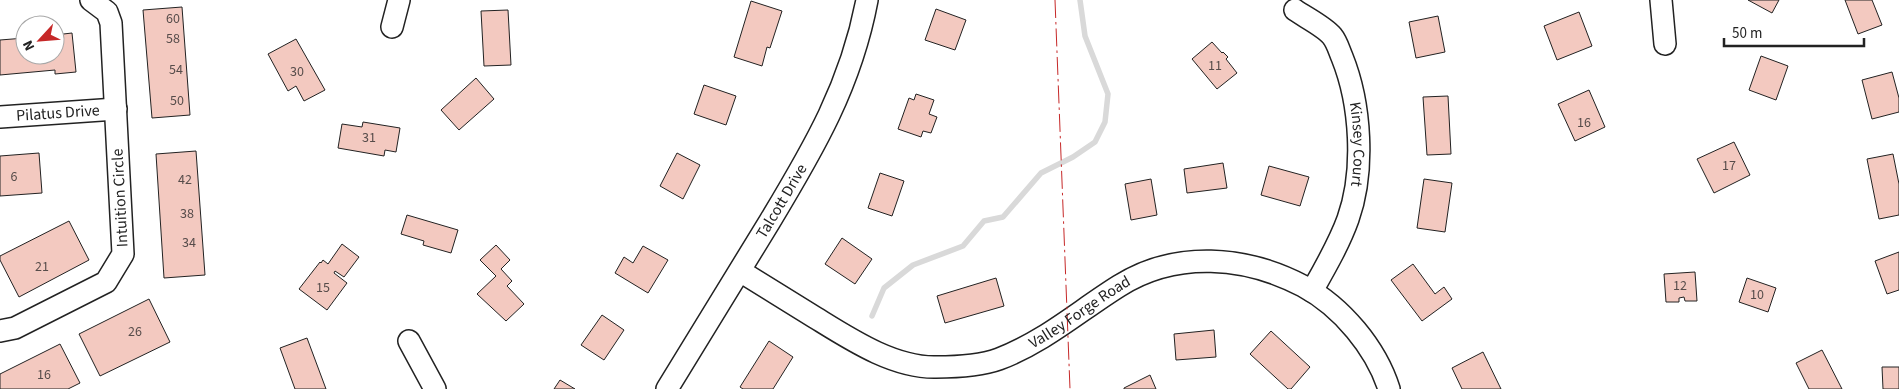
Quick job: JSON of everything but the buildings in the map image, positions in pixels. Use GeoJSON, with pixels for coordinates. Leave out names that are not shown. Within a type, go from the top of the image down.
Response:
{"type":"FeatureCollection","features":[{"type":"Feature","properties":{"kind":"street","name":"Intuition Circle"},"geometry":{"type":"LineString","coordinates":[[0,332],[15,328],[106,282],[123,254],[111,23],[107,12],[91,0]]}},
{"type":"Feature","properties":{"kind":"street"},"geometry":{"type":"LineString","coordinates":[[392,27],[399,0]]}},
{"type":"Feature","properties":{"kind":"street","name":"Talcott Drive"},"geometry":{"type":"LineString","coordinates":[[667,389],[797,176],[830,117],[855,53],[867,0]]}},
{"type":"Feature","properties":{"kind":"street"},"geometry":{"type":"LineString","coordinates":[[1661,0],[1665,44]]}},
{"type":"Feature","properties":{"kind":"street","name":"Kinsey Court"},"geometry":{"type":"LineString","coordinates":[[1295,10],[1332,36],[1339,49],[1352,89],[1356,111],[1358,143],[1357,173],[1349,217],[1312,291]]}},
{"type":"Feature","properties":{"kind":"street","name":"Pilatus Drive"},"geometry":{"type":"LineString","coordinates":[[0,117],[116,109]]}},
{"type":"Feature","properties":{"kind":"street","name":"Valley Forge Road"},"geometry":{"type":"LineString","coordinates":[[740,271],[853,341],[902,361],[934,367],[966,365],[1000,359],[1042,338],[1133,277],[1161,267],[1217,260],[1246,264],[1272,271],[1312,291],[1340,315],[1374,355],[1389,389]]}},
{"type":"Feature","properties":{"kind":"street"},"geometry":{"type":"LineString","coordinates":[[409,341],[435,389]]}},
{"type":"Feature","properties":{"kind":"waterway"},"geometry":{"type":"LineString","coordinates":[[872,316],[884,288],[913,265],[963,246],[984,221],[1003,217],[1041,173],[1073,157],[1095,142],[1105,122],[1108,94],[1085,36],[1080,0]]}},
{"type":"Feature","properties":{"kind":"power"},"geometry":{"type":"LineString","coordinates":[[1055,0],[1070,389]]}}]}
